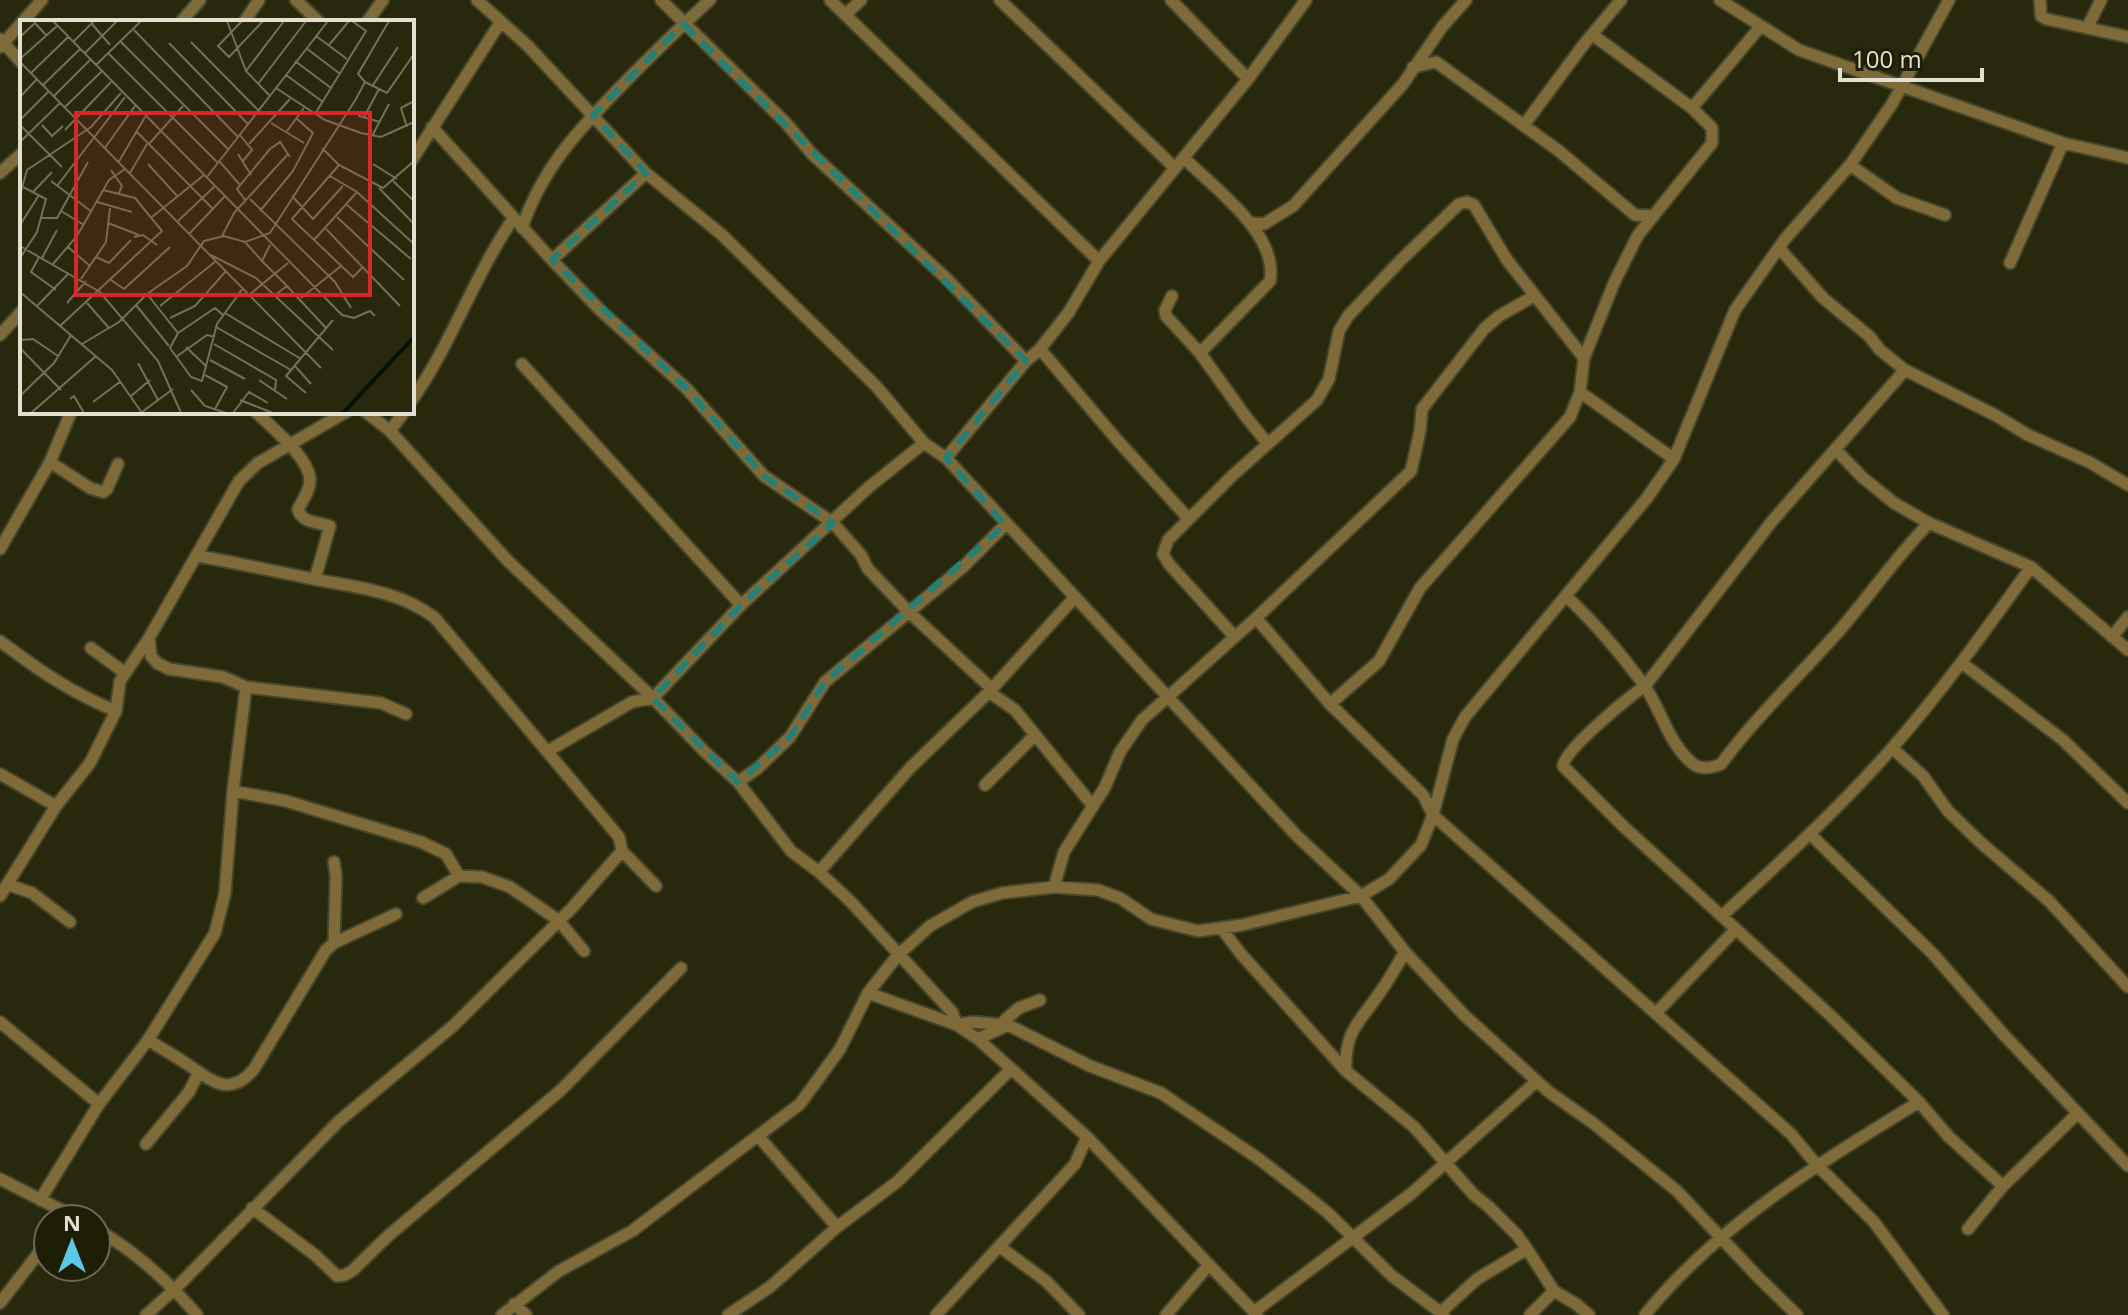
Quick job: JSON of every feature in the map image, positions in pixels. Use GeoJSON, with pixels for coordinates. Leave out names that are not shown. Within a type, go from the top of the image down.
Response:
{"type":"FeatureCollection","features":[{"type":"Feature","properties":{"kind":"street"},"geometry":{"type":"LineString","coordinates":[[23,20],[42,0]]}},
{"type":"Feature","properties":{"kind":"street"},"geometry":{"type":"LineString","coordinates":[[183,20],[200,0]]}},
{"type":"Feature","properties":{"kind":"street"},"geometry":{"type":"LineString","coordinates":[[245,20],[259,0]]}},
{"type":"Feature","properties":{"kind":"street"},"geometry":{"type":"LineString","coordinates":[[296,0],[317,20]]}},
{"type":"Feature","properties":{"kind":"street"},"geometry":{"type":"LineString","coordinates":[[368,20],[383,0]]}},
{"type":"Feature","properties":{"kind":"street"},"geometry":{"type":"LineString","coordinates":[[477,0],[528,46],[646,173],[732,245],[876,386],[924,443],[946,458],[1297,836],[1361,896],[1405,952],[1465,1016],[1537,1081],[1677,1191],[1797,1315]]}},
{"type":"Feature","properties":{"kind":"street"},"geometry":{"type":"LineString","coordinates":[[661,0],[786,123],[812,154],[947,279],[1026,361]]}},
{"type":"Feature","properties":{"kind":"street"},"geometry":{"type":"LineString","coordinates":[[414,396],[466,303],[491,250],[518,223],[566,144],[710,0]]}},
{"type":"Feature","properties":{"kind":"street"},"geometry":{"type":"LineString","coordinates":[[830,0],[1099,261]]}},
{"type":"Feature","properties":{"kind":"street"},"geometry":{"type":"LineString","coordinates":[[845,15],[861,0]]}},
{"type":"Feature","properties":{"kind":"street"},"geometry":{"type":"LineString","coordinates":[[1000,0],[1174,167]]}},
{"type":"Feature","properties":{"kind":"street"},"geometry":{"type":"LineString","coordinates":[[1171,0],[1248,79]]}},
{"type":"Feature","properties":{"kind":"street"},"geometry":{"type":"LineString","coordinates":[[946,458],[1026,361],[1040,349],[1069,312],[1099,261],[1248,79],[1306,0]]}},
{"type":"Feature","properties":{"kind":"street"},"geometry":{"type":"LineString","coordinates":[[1252,223],[1264,224],[1293,206],[1403,84],[1429,44],[1466,0]]}},
{"type":"Feature","properties":{"kind":"street"},"geometry":{"type":"LineString","coordinates":[[1524,125],[1621,0]]}},
{"type":"Feature","properties":{"kind":"street"},"geometry":{"type":"LineString","coordinates":[[1720,0],[1735,3],[1761,26],[1799,50],[2063,143],[2128,158]]}},
{"type":"Feature","properties":{"kind":"street"},"geometry":{"type":"LineString","coordinates":[[502,1315],[559,1271],[632,1231],[800,1104],[840,1049],[868,993],[898,955],[930,926],[972,902],[1002,893],[1054,887],[1098,890],[1120,898],[1151,919],[1198,931],[1361,896],[1389,879],[1421,845],[1433,815],[1453,739],[1465,717],[1647,498],[1674,459],[1735,310],[1785,239],[1850,165],[1892,104],[1949,0]]}},
{"type":"Feature","properties":{"kind":"street"},"geometry":{"type":"LineString","coordinates":[[2040,0],[2041,16],[2128,37]]}},
{"type":"Feature","properties":{"kind":"street"},"geometry":{"type":"LineString","coordinates":[[2087,28],[2101,0]]}},
{"type":"Feature","properties":{"kind":"street"},"geometry":{"type":"LineString","coordinates":[[20,23],[1,43],[20,61]]}},
{"type":"Feature","properties":{"kind":"street"},"geometry":{"type":"LineString","coordinates":[[414,157],[500,23]]}},
{"type":"Feature","properties":{"kind":"street"},"geometry":{"type":"LineString","coordinates":[[1692,108],[1761,26]]}},
{"type":"Feature","properties":{"kind":"street"},"geometry":{"type":"LineString","coordinates":[[1330,704],[1379,661],[1420,588],[1570,417],[1580,392],[1584,358],[1614,283],[1638,235],[1712,143],[1712,128],[1692,108],[1593,35]]}},
{"type":"Feature","properties":{"kind":"street"},"geometry":{"type":"LineString","coordinates":[[1429,44],[1436,62],[1524,125],[1635,215],[1654,216]]}},
{"type":"Feature","properties":{"kind":"street"},"geometry":{"type":"LineString","coordinates":[[1413,67],[1436,62]]}},
{"type":"Feature","properties":{"kind":"street"},"geometry":{"type":"LineString","coordinates":[[1892,104],[1913,91]]}},
{"type":"Feature","properties":{"kind":"street"},"geometry":{"type":"LineString","coordinates":[[432,127],[552,260],[601,311],[686,388],[764,476],[833,523],[861,555],[868,569],[910,613],[1015,710]]}},
{"type":"Feature","properties":{"kind":"street"},"geometry":{"type":"LineString","coordinates":[[2010,263],[2063,143]]}},
{"type":"Feature","properties":{"kind":"street"},"geometry":{"type":"LineString","coordinates":[[0,173],[20,155]]}},
{"type":"Feature","properties":{"kind":"street"},"geometry":{"type":"LineString","coordinates":[[1184,158],[1252,223],[1273,267],[1270,281],[1200,353]]}},
{"type":"Feature","properties":{"kind":"street"},"geometry":{"type":"LineString","coordinates":[[1850,165],[1897,198],[1945,215]]}},
{"type":"Feature","properties":{"kind":"street"},"geometry":{"type":"LineString","coordinates":[[552,260],[646,173]]}},
{"type":"Feature","properties":{"kind":"street"},"geometry":{"type":"LineString","coordinates":[[1234,636],[1163,554],[1168,540],[1325,390],[1339,331],[1348,316],[1459,204],[1467,202],[1474,205],[1507,260],[1584,358]]}},
{"type":"Feature","properties":{"kind":"street"},"geometry":{"type":"LineString","coordinates":[[1635,215],[1638,235]]}},
{"type":"Feature","properties":{"kind":"street"},"geometry":{"type":"LineString","coordinates":[[1780,249],[1823,298],[1905,370],[2028,435],[2089,462],[2128,485]]}},
{"type":"Feature","properties":{"kind":"street"},"geometry":{"type":"LineString","coordinates":[[1172,296],[1165,310],[1166,316],[1200,353],[1268,444]]}},
{"type":"Feature","properties":{"kind":"street"},"geometry":{"type":"LineString","coordinates":[[1054,887],[1064,852],[1105,787],[1120,752],[1142,720],[1256,618],[1411,471],[1422,409],[1484,329],[1499,316],[1534,296]]}},
{"type":"Feature","properties":{"kind":"street"},"geometry":{"type":"LineString","coordinates":[[0,335],[20,313]]}},
{"type":"Feature","properties":{"kind":"street"},"geometry":{"type":"LineString","coordinates":[[1040,349],[1188,518]]}},
{"type":"Feature","properties":{"kind":"street"},"geometry":{"type":"LineString","coordinates":[[522,364],[741,605]]}},
{"type":"Feature","properties":{"kind":"street"},"geometry":{"type":"LineString","coordinates":[[1905,370],[1756,541],[1645,686],[1626,699],[1572,750],[1564,758],[1563,766],[1623,826],[1830,1015],[1919,1102],[1949,1137],[2003,1186]]}},
{"type":"Feature","properties":{"kind":"street"},"geometry":{"type":"LineString","coordinates":[[1580,392],[1674,459]]}},
{"type":"Feature","properties":{"kind":"street"},"geometry":{"type":"LineString","coordinates":[[0,549],[50,462],[70,414]]}},
{"type":"Feature","properties":{"kind":"street"},"geometry":{"type":"LineString","coordinates":[[258,414],[307,468],[311,482],[298,509],[299,515],[308,521],[330,526],[315,579]]}},
{"type":"Feature","properties":{"kind":"street"},"geometry":{"type":"LineString","coordinates":[[0,896],[56,806],[90,763],[116,711],[120,681],[198,556],[239,481],[258,463],[343,414]]}},
{"type":"Feature","properties":{"kind":"street"},"geometry":{"type":"LineString","coordinates":[[369,414],[390,431],[508,561],[738,782],[791,851],[850,901],[952,1012],[957,1025]]}},
{"type":"Feature","properties":{"kind":"street"},"geometry":{"type":"LineString","coordinates":[[390,431],[403,414]]}},
{"type":"Feature","properties":{"kind":"street"},"geometry":{"type":"LineString","coordinates":[[548,751],[632,702],[653,698],[741,605],[869,487],[924,443]]}},
{"type":"Feature","properties":{"kind":"street"},"geometry":{"type":"LineString","coordinates":[[1836,450],[1875,489],[1929,523],[2031,567],[2128,650]]}},
{"type":"Feature","properties":{"kind":"street"},"geometry":{"type":"LineString","coordinates":[[50,462],[90,488],[103,492],[118,464]]}},
{"type":"Feature","properties":{"kind":"street"},"geometry":{"type":"LineString","coordinates":[[1566,596],[1645,686],[1668,732],[1693,765],[1714,768],[1721,764],[1870,595],[1898,555],[1929,523]]}},
{"type":"Feature","properties":{"kind":"street"},"geometry":{"type":"LineString","coordinates":[[738,782],[758,768],[790,737],[825,682],[963,567],[1005,525]]}},
{"type":"Feature","properties":{"kind":"street"},"geometry":{"type":"LineString","coordinates":[[198,556],[397,597],[424,610],[435,618],[548,751],[619,837],[622,851],[656,886]]}},
{"type":"Feature","properties":{"kind":"street"},"geometry":{"type":"LineString","coordinates":[[1723,915],[1810,834],[1892,748],[1962,663],[2031,567]]}},
{"type":"Feature","properties":{"kind":"street"},"geometry":{"type":"LineString","coordinates":[[819,872],[910,768],[991,690],[1075,597]]}},
{"type":"Feature","properties":{"kind":"street"},"geometry":{"type":"LineString","coordinates":[[2112,637],[2128,617]]}},
{"type":"Feature","properties":{"kind":"street"},"geometry":{"type":"LineString","coordinates":[[1256,618],[1330,704],[1423,795],[1433,815],[1706,1060],[1760,1104],[1874,1222],[1943,1315]]}},
{"type":"Feature","properties":{"kind":"street"},"geometry":{"type":"LineString","coordinates":[[149,638],[151,656],[157,663]]}},
{"type":"Feature","properties":{"kind":"street"},"geometry":{"type":"LineString","coordinates":[[0,641],[32,666],[83,698],[116,711]]}},
{"type":"Feature","properties":{"kind":"street"},"geometry":{"type":"LineString","coordinates":[[91,648],[125,673]]}},
{"type":"Feature","properties":{"kind":"street"},"geometry":{"type":"LineString","coordinates":[[136,657],[169,669],[223,677],[246,687],[381,703],[406,714]]}},
{"type":"Feature","properties":{"kind":"street"},"geometry":{"type":"LineString","coordinates":[[1962,663],[2063,740],[2128,803]]}},
{"type":"Feature","properties":{"kind":"street"},"geometry":{"type":"LineString","coordinates":[[1002,678],[1003,690],[1015,710],[1093,806]]}},
{"type":"Feature","properties":{"kind":"street"},"geometry":{"type":"LineString","coordinates":[[40,1200],[99,1104],[148,1040],[215,933],[225,893],[246,687]]}},
{"type":"Feature","properties":{"kind":"street"},"geometry":{"type":"LineString","coordinates":[[985,785],[1034,736]]}},
{"type":"Feature","properties":{"kind":"street"},"geometry":{"type":"LineString","coordinates":[[1892,748],[1923,776],[1948,811],[2049,901],[2128,987]]}},
{"type":"Feature","properties":{"kind":"street"},"geometry":{"type":"LineString","coordinates":[[0,774],[56,806]]}},
{"type":"Feature","properties":{"kind":"street"},"geometry":{"type":"LineString","coordinates":[[233,791],[286,801],[421,842],[446,854],[459,876]]}},
{"type":"Feature","properties":{"kind":"street"},"geometry":{"type":"LineString","coordinates":[[1810,834],[1933,954],[2004,1035],[2128,1166]]}},
{"type":"Feature","properties":{"kind":"street"},"geometry":{"type":"LineString","coordinates":[[146,1315],[339,1121],[453,1026],[588,891],[622,851]]}},
{"type":"Feature","properties":{"kind":"street"},"geometry":{"type":"LineString","coordinates":[[334,862],[334,943]]}},
{"type":"Feature","properties":{"kind":"street"},"geometry":{"type":"LineString","coordinates":[[423,898],[459,876],[482,877],[510,887],[558,920],[584,951]]}},
{"type":"Feature","properties":{"kind":"street"},"geometry":{"type":"LineString","coordinates":[[9,885],[32,893],[70,922]]}},
{"type":"Feature","properties":{"kind":"street"},"geometry":{"type":"LineString","coordinates":[[148,1040],[217,1084],[237,1083],[247,1077],[326,950],[334,943],[396,914]]}},
{"type":"Feature","properties":{"kind":"street"},"geometry":{"type":"LineString","coordinates":[[1221,928],[1346,1071],[1414,1127],[1428,1147],[1517,1235],[1554,1291],[1589,1315]]}},
{"type":"Feature","properties":{"kind":"street"},"geometry":{"type":"LineString","coordinates":[[1656,1013],[1735,930]]}},
{"type":"Feature","properties":{"kind":"street"},"geometry":{"type":"LineString","coordinates":[[1346,1071],[1349,1039],[1364,1011],[1379,994],[1405,952]]}},
{"type":"Feature","properties":{"kind":"street"},"geometry":{"type":"LineString","coordinates":[[252,1208],[315,1255],[337,1276],[345,1275],[561,1090],[681,968]]}},
{"type":"Feature","properties":{"kind":"street"},"geometry":{"type":"LineString","coordinates":[[868,993],[957,1025],[978,1039],[1087,1137],[1256,1313],[1350,1237],[1412,1193],[1537,1081]]}},
{"type":"Feature","properties":{"kind":"street"},"geometry":{"type":"LineString","coordinates":[[1008,1025],[1005,1020],[1009,1015],[1040,1000]]}},
{"type":"Feature","properties":{"kind":"street"},"geometry":{"type":"LineString","coordinates":[[0,1022],[99,1104]]}},
{"type":"Feature","properties":{"kind":"street"},"geometry":{"type":"LineString","coordinates":[[957,1025],[972,1022],[1008,1025],[1090,1066],[1161,1093],[1259,1159],[1328,1213],[1392,1276],[1442,1313],[1477,1279],[1527,1249]]}},
{"type":"Feature","properties":{"kind":"street"},"geometry":{"type":"LineString","coordinates":[[978,1039],[1008,1025]]}},
{"type":"Feature","properties":{"kind":"street"},"geometry":{"type":"LineString","coordinates":[[1316,1038],[1332,1043],[1349,1039]]}},
{"type":"Feature","properties":{"kind":"street"},"geometry":{"type":"LineString","coordinates":[[728,1315],[770,1287],[837,1227],[897,1182],[1011,1069]]}},
{"type":"Feature","properties":{"kind":"street"},"geometry":{"type":"LineString","coordinates":[[146,1144],[189,1092],[199,1072]]}},
{"type":"Feature","properties":{"kind":"street"},"geometry":{"type":"LineString","coordinates":[[1645,1315],[1710,1248],[1816,1164],[1919,1102]]}},
{"type":"Feature","properties":{"kind":"street"},"geometry":{"type":"LineString","coordinates":[[1968,1229],[2003,1186],[2078,1113]]}},
{"type":"Feature","properties":{"kind":"street"},"geometry":{"type":"LineString","coordinates":[[759,1137],[837,1227]]}},
{"type":"Feature","properties":{"kind":"street"},"geometry":{"type":"LineString","coordinates":[[936,1315],[1075,1164],[1087,1137]]}},
{"type":"Feature","properties":{"kind":"street"},"geometry":{"type":"LineString","coordinates":[[0,1179],[46,1203]]}},
{"type":"Feature","properties":{"kind":"street"},"geometry":{"type":"LineString","coordinates":[[112,1240],[142,1260],[175,1289],[197,1315]]}},
{"type":"Feature","properties":{"kind":"street"},"geometry":{"type":"LineString","coordinates":[[1000,1247],[1046,1281],[1079,1315]]}},
{"type":"Feature","properties":{"kind":"street"},"geometry":{"type":"LineString","coordinates":[[0,1303],[32,1262]]}},
{"type":"Feature","properties":{"kind":"street"},"geometry":{"type":"LineString","coordinates":[[1166,1315],[1208,1266]]}},
{"type":"Feature","properties":{"kind":"street"},"geometry":{"type":"LineString","coordinates":[[1530,1315],[1554,1291]]}},
{"type":"Feature","properties":{"kind":"street"},"geometry":{"type":"LineString","coordinates":[[514,1304],[526,1315]]}},
{"type":"Feature","properties":{"kind":"highlighted area"},"geometry":{"type":"Polygon","coordinates":[[[683,24],[1026,361],[946,458],[1005,525],[825,682],[790,737],[738,782],[653,698],[741,605],[833,523],[764,476],[686,388],[552,260],[646,173],[593,115],[683,24]]]}}]}
